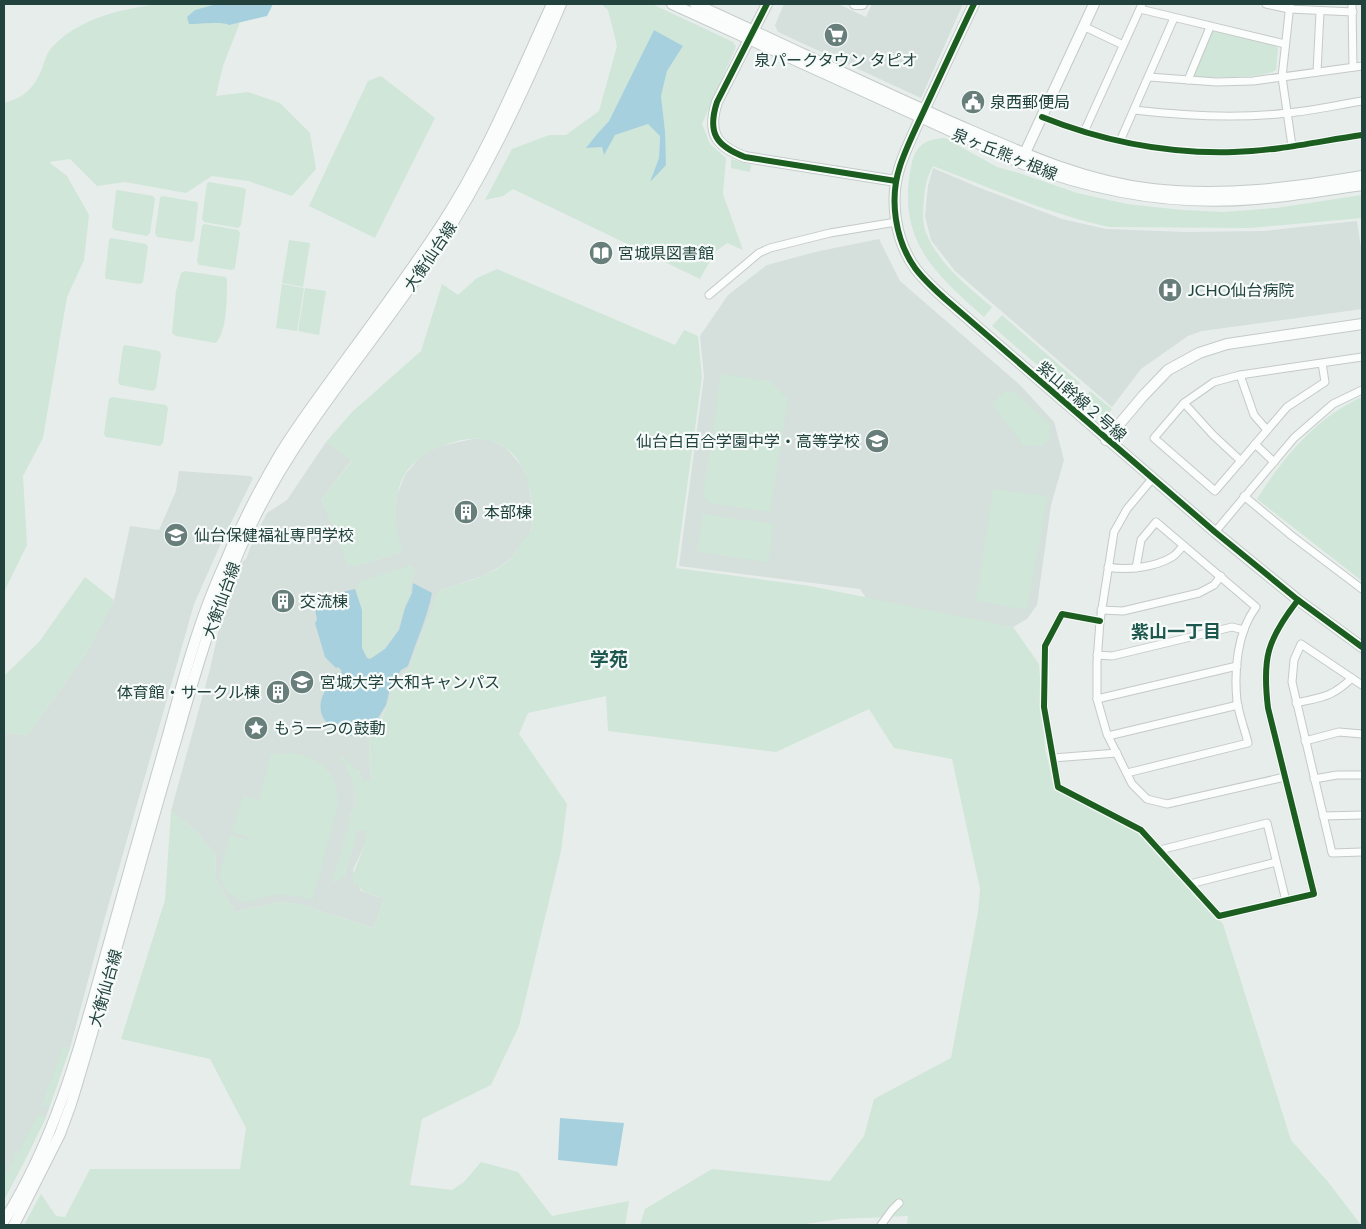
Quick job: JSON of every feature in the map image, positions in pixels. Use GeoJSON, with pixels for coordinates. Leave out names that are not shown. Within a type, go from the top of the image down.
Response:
{"type":"FeatureCollection","features":[{"type":"Feature","properties":{"kind":"main road","name":"大衡仙台線"},"geometry":{"type":"LineString","coordinates":[[14,1225],[60,1134],[71,1104],[195,672],[237,556],[266,496],[308,426],[422,261],[476,167],[499,122],[552,4]]}},
{"type":"Feature","properties":{"kind":"main road","name":"大衡仙台線"},"geometry":{"type":"LineString","coordinates":[[4,1221],[27,1180],[63,1099],[87,1024],[182,684],[205,612],[245,518],[280,454],[306,415],[458,214],[499,140],[562,4]]}},
{"type":"Feature","properties":{"kind":"main road","name":"泉ヶ丘熊ヶ根線"},"geometry":{"type":"LineString","coordinates":[[672,4],[752,35]]}},
{"type":"Feature","properties":{"kind":"main road","name":"泉ヶ丘熊ヶ根線"},"geometry":{"type":"LineString","coordinates":[[694,4],[752,35],[922,114],[1023,164],[1077,182],[1137,195],[1197,201],[1255,199],[1362,185]]}},
{"type":"Feature","properties":{"kind":"main road"},"geometry":{"type":"LineString","coordinates":[[767,4],[715,109],[713,129],[718,141],[730,151],[745,157],[896,181]]}},
{"type":"Feature","properties":{"kind":"main road"},"geometry":{"type":"LineString","coordinates":[[856,4],[862,4]]}},
{"type":"Feature","properties":{"kind":"main road","name":"紫山幹線２号線"},"geometry":{"type":"LineString","coordinates":[[974,4],[905,152],[896,181],[894,208],[896,222],[913,266],[924,279],[1106,440],[1298,600],[1362,647]]}},
{"type":"Feature","properties":{"kind":"main road"},"geometry":{"type":"LineString","coordinates":[[1024,155],[1094,4]]}},
{"type":"Feature","properties":{"kind":"main road","name":"泉ヶ丘熊ヶ根線"},"geometry":{"type":"LineString","coordinates":[[922,114],[1024,155],[1081,175],[1151,189],[1211,192],[1256,191],[1362,176]]}},
{"type":"Feature","properties":{"kind":"main road"},"geometry":{"type":"LineString","coordinates":[[1106,440],[1168,370],[1199,353],[1227,344],[1362,324]]}},
{"type":"Feature","properties":{"kind":"main road"},"geometry":{"type":"LineString","coordinates":[[4,1221],[14,1225]]}},
{"type":"Feature","properties":{"kind":"street"},"geometry":{"type":"LineString","coordinates":[[1266,4],[1320,12],[1352,8],[1353,67]]}},
{"type":"Feature","properties":{"kind":"street"},"geometry":{"type":"LineString","coordinates":[[1084,132],[1141,6],[1174,18],[1285,44]]}},
{"type":"Feature","properties":{"kind":"street"},"geometry":{"type":"LineString","coordinates":[[1289,7],[1282,77],[1292,146]]}},
{"type":"Feature","properties":{"kind":"street"},"geometry":{"type":"LineString","coordinates":[[1317,72],[1320,12]]}},
{"type":"Feature","properties":{"kind":"street"},"geometry":{"type":"LineString","coordinates":[[1120,141],[1174,18]]}},
{"type":"Feature","properties":{"kind":"street"},"geometry":{"type":"LineString","coordinates":[[1083,26],[1124,45]]}},
{"type":"Feature","properties":{"kind":"street"},"geometry":{"type":"LineString","coordinates":[[1188,80],[1210,26]]}},
{"type":"Feature","properties":{"kind":"street"},"geometry":{"type":"LineString","coordinates":[[1149,77],[1225,82],[1282,77],[1362,66]]}},
{"type":"Feature","properties":{"kind":"street"},"geometry":{"type":"LineString","coordinates":[[1134,110],[1200,117],[1286,114],[1362,101]]}},
{"type":"Feature","properties":{"kind":"street"},"geometry":{"type":"LineString","coordinates":[[1042,117],[1084,132],[1120,141],[1176,150],[1206,152],[1235,152],[1292,146],[1362,135]]}},
{"type":"Feature","properties":{"kind":"street"},"geometry":{"type":"LineString","coordinates":[[709,295],[759,252],[830,233],[896,222]]}},
{"type":"Feature","properties":{"kind":"street"},"geometry":{"type":"LineString","coordinates":[[1322,363],[1325,382],[1287,407],[1215,491],[1154,438],[1184,403],[1214,382],[1240,375],[1362,357]]}},
{"type":"Feature","properties":{"kind":"street"},"geometry":{"type":"LineString","coordinates":[[1240,375],[1254,416],[1266,430]]}},
{"type":"Feature","properties":{"kind":"street"},"geometry":{"type":"LineString","coordinates":[[1215,532],[1294,438],[1333,404],[1362,390]]}},
{"type":"Feature","properties":{"kind":"street"},"geometry":{"type":"LineString","coordinates":[[1184,403],[1213,435],[1241,460]]}},
{"type":"Feature","properties":{"kind":"street"},"geometry":{"type":"LineString","coordinates":[[1254,444],[1274,462]]}},
{"type":"Feature","properties":{"kind":"street"},"geometry":{"type":"LineString","coordinates":[[1152,479],[1127,510],[1114,532],[1108,567],[1101,610],[1097,655],[1097,699],[1108,736],[1132,784],[1147,799],[1167,804],[1285,777]]}},
{"type":"Feature","properties":{"kind":"street"},"geometry":{"type":"LineString","coordinates":[[1244,496],[1292,536],[1362,589]]}},
{"type":"Feature","properties":{"kind":"street"},"geometry":{"type":"LineString","coordinates":[[1127,774],[1248,743],[1238,705],[1237,666],[1240,640],[1256,606],[1156,522],[1141,540],[1136,568]]}},
{"type":"Feature","properties":{"kind":"street"},"geometry":{"type":"LineString","coordinates":[[1108,567],[1121,570],[1163,561],[1174,557],[1184,546]]}},
{"type":"Feature","properties":{"kind":"street"},"geometry":{"type":"LineString","coordinates":[[1101,610],[1123,611],[1199,593],[1214,585],[1221,576]]}},
{"type":"Feature","properties":{"kind":"street"},"geometry":{"type":"LineString","coordinates":[[1100,621],[1062,614],[1045,646],[1044,707],[1058,787],[1141,830],[1219,916],[1314,894],[1268,708],[1264,678],[1270,644],[1281,623],[1298,600]]}},
{"type":"Feature","properties":{"kind":"street"},"geometry":{"type":"LineString","coordinates":[[1097,655],[1112,656],[1232,626],[1244,630]]}},
{"type":"Feature","properties":{"kind":"street"},"geometry":{"type":"LineString","coordinates":[[1362,685],[1301,644],[1294,660],[1292,682],[1332,853],[1362,852]]}},
{"type":"Feature","properties":{"kind":"street"},"geometry":{"type":"LineString","coordinates":[[1097,699],[1237,666]]}},
{"type":"Feature","properties":{"kind":"street"},"geometry":{"type":"LineString","coordinates":[[1296,703],[1331,695],[1340,690],[1352,678]]}},
{"type":"Feature","properties":{"kind":"street"},"geometry":{"type":"LineString","coordinates":[[1108,736],[1238,705]]}},
{"type":"Feature","properties":{"kind":"street"},"geometry":{"type":"LineString","coordinates":[[1305,741],[1339,732],[1362,734]]}},
{"type":"Feature","properties":{"kind":"street"},"geometry":{"type":"LineString","coordinates":[[1053,758],[1117,753]]}},
{"type":"Feature","properties":{"kind":"street"},"geometry":{"type":"LineString","coordinates":[[1314,779],[1337,775],[1362,775]]}},
{"type":"Feature","properties":{"kind":"street"},"geometry":{"type":"LineString","coordinates":[[1323,816],[1362,815]]}},
{"type":"Feature","properties":{"kind":"street"},"geometry":{"type":"LineString","coordinates":[[1160,850],[1267,823],[1286,901]]}},
{"type":"Feature","properties":{"kind":"street"},"geometry":{"type":"LineString","coordinates":[[1190,884],[1276,862]]}},
{"type":"Feature","properties":{"kind":"street"},"geometry":{"type":"LineString","coordinates":[[880,1225],[900,1203]]}},
{"type":"Feature","properties":{"kind":"shaded area"},"geometry":{"type":"Polygon","coordinates":[[[784,4],[838,4],[866,17],[872,4],[963,4],[921,98],[778,32],[775,25],[784,4]]]}},
{"type":"Feature","properties":{"kind":"shaded area","name":"JCHO仙台病院"},"geometry":{"type":"Polygon","coordinates":[[[933,168],[1062,219],[1106,229],[1186,232],[1264,231],[1357,221],[1362,255],[1362,309],[1202,331],[1188,336],[1141,369],[1112,407],[955,271],[931,240],[925,216],[928,186],[933,168]]]}},
{"type":"Feature","properties":{"kind":"shaded area","name":"仙台白百合学園中学・高等学校"},"geometry":{"type":"Polygon","coordinates":[[[879,239],[900,281],[1020,385],[1054,422],[1064,460],[1051,505],[1037,605],[1027,619],[1013,627],[871,605],[860,589],[679,566],[704,376],[700,336],[728,295],[767,265],[815,252],[879,239]]]}},
{"type":"Feature","properties":{"kind":"shaded area","name":"宮城大学 大和キャンパス"},"geometry":{"type":"Polygon","coordinates":[[[473,439],[486,439],[497,443],[506,448],[521,465],[528,479],[533,512],[532,526],[529,535],[512,557],[501,566],[485,575],[439,591],[409,668],[399,678],[378,724],[370,733],[369,758],[371,780],[363,780],[359,771],[344,762],[353,780],[356,806],[351,810],[344,877],[358,829],[367,830],[365,844],[353,870],[354,882],[359,886],[360,890],[384,898],[374,928],[298,904],[280,902],[235,912],[215,878],[216,855],[196,831],[171,811],[210,669],[221,620],[242,562],[246,559],[255,536],[267,513],[287,500],[326,442],[352,460],[321,500],[356,566],[402,552],[395,515],[397,495],[405,475],[418,459],[428,452],[440,446],[473,439]]]}},
{"type":"Feature","properties":{"kind":"shaded area"},"geometry":{"type":"Polygon","coordinates":[[[179,471],[250,476],[253,478],[194,604],[105,917],[70,1048],[46,1117],[4,1200],[4,733],[28,735],[87,652],[114,600],[130,526],[159,530],[176,491],[179,471]]]}},
{"type":"Feature","properties":{"kind":"green space"},"geometry":{"type":"Polygon","coordinates":[[[157,4],[243,4],[239,25],[223,66],[216,96],[248,92],[280,103],[310,133],[316,169],[292,196],[248,181],[212,176],[186,193],[125,182],[97,186],[70,159],[49,162],[67,176],[89,215],[84,260],[67,297],[43,438],[23,476],[27,545],[4,592],[4,103],[18,98],[32,87],[39,76],[49,51],[71,31],[113,13],[157,4]]]}},
{"type":"Feature","properties":{"kind":"green space"},"geometry":{"type":"Polygon","coordinates":[[[601,4],[652,4],[733,42],[736,47],[702,124],[710,144],[726,158],[723,194],[743,250],[727,243],[715,252],[700,279],[513,189],[503,196],[485,200],[512,149],[549,135],[566,135],[599,111],[617,46],[608,10],[601,4]],[[654,30],[609,121],[587,147],[602,147],[604,154],[615,135],[648,124],[660,136],[659,158],[665,165],[665,131],[661,96],[667,71],[683,46],[654,30]]]}},
{"type":"Feature","properties":{"kind":"green space"},"geometry":{"type":"Polygon","coordinates":[[[1214,29],[1275,44],[1278,49],[1276,70],[1249,76],[1195,77],[1193,75],[1210,31],[1214,29]]]}},
{"type":"Feature","properties":{"kind":"green space"},"geometry":{"type":"Polygon","coordinates":[[[381,76],[435,118],[375,238],[309,206],[368,81],[381,76]]]}},
{"type":"Feature","properties":{"kind":"green space"},"geometry":{"type":"Polygon","coordinates":[[[945,138],[997,167],[1077,193],[1127,204],[1223,212],[1276,208],[1362,195],[1362,218],[1250,228],[1109,227],[1042,208],[933,166],[924,194],[923,216],[926,233],[946,265],[992,307],[984,317],[949,285],[935,269],[914,235],[909,215],[908,193],[911,167],[915,154],[926,142],[945,138]]]}},
{"type":"Feature","properties":{"kind":"green space"},"geometry":{"type":"Polygon","coordinates":[[[731,159],[751,165],[750,172],[731,168],[731,159]]]}},
{"type":"Feature","properties":{"kind":"green space"},"geometry":{"type":"Polygon","coordinates":[[[207,183],[244,188],[246,190],[241,225],[238,228],[204,222],[202,219],[207,183]]]}},
{"type":"Feature","properties":{"kind":"green space"},"geometry":{"type":"Polygon","coordinates":[[[116,191],[153,196],[155,199],[150,233],[147,236],[114,230],[112,227],[116,191]]]}},
{"type":"Feature","properties":{"kind":"green space"},"geometry":{"type":"Polygon","coordinates":[[[162,196],[197,202],[194,240],[191,242],[157,237],[155,233],[160,198],[162,196]]]}},
{"type":"Feature","properties":{"kind":"green space"},"geometry":{"type":"Polygon","coordinates":[[[204,224],[238,230],[240,233],[235,268],[232,270],[199,265],[197,261],[202,226],[204,224]]]}},
{"type":"Feature","properties":{"kind":"green space"},"geometry":{"type":"Polygon","coordinates":[[[111,238],[146,244],[148,247],[143,282],[140,284],[106,279],[109,240],[111,238]]]}},
{"type":"Feature","properties":{"kind":"green space"},"geometry":{"type":"Polygon","coordinates":[[[289,240],[310,243],[303,287],[282,283],[289,240]]]}},
{"type":"Feature","properties":{"kind":"green space"},"geometry":{"type":"Polygon","coordinates":[[[497,269],[675,345],[684,330],[698,336],[702,377],[676,568],[810,586],[1013,627],[1039,664],[1045,749],[1055,790],[1140,834],[1223,924],[1291,1140],[1329,1183],[1361,1225],[907,1225],[908,1216],[840,1219],[799,1225],[640,1225],[645,1209],[712,1169],[830,1181],[864,1136],[874,1099],[951,1058],[978,912],[980,889],[952,759],[894,748],[869,709],[776,752],[608,731],[606,696],[528,713],[519,734],[567,804],[561,851],[519,1026],[491,1085],[422,1119],[410,1185],[452,1190],[464,1182],[481,1162],[518,1172],[552,1216],[629,1201],[625,1225],[24,1225],[41,1194],[56,1216],[65,1217],[90,1169],[240,1169],[246,1128],[210,1059],[121,1039],[165,900],[171,811],[196,831],[216,855],[215,878],[235,912],[280,902],[298,904],[374,928],[384,898],[365,892],[357,886],[352,877],[365,844],[366,830],[358,830],[344,877],[332,882],[350,820],[351,810],[356,806],[350,774],[339,758],[341,756],[359,771],[363,780],[371,780],[369,758],[370,733],[379,724],[399,678],[409,668],[439,591],[467,582],[503,565],[516,552],[521,542],[529,533],[533,517],[530,489],[526,476],[520,463],[511,452],[499,444],[483,439],[454,442],[434,449],[419,458],[408,470],[401,483],[397,498],[396,515],[402,552],[356,566],[347,565],[334,527],[321,500],[352,461],[326,442],[352,412],[421,351],[442,284],[458,295],[477,278],[497,269]]]}},
{"type":"Feature","properties":{"kind":"green space"},"geometry":{"type":"Polygon","coordinates":[[[185,271],[226,277],[226,313],[220,338],[216,343],[176,336],[172,333],[176,291],[181,273],[185,271]]]}},
{"type":"Feature","properties":{"kind":"green space"},"geometry":{"type":"Polygon","coordinates":[[[282,284],[304,288],[297,331],[276,328],[282,284]]]}},
{"type":"Feature","properties":{"kind":"green space"},"geometry":{"type":"Polygon","coordinates":[[[305,288],[326,291],[319,335],[298,331],[305,288]]]}},
{"type":"Feature","properties":{"kind":"green space"},"geometry":{"type":"Polygon","coordinates":[[[1002,315],[1080,383],[1071,394],[992,326],[1002,315]]]}},
{"type":"Feature","properties":{"kind":"green space"},"geometry":{"type":"Polygon","coordinates":[[[125,345],[159,351],[161,354],[156,388],[153,391],[120,385],[118,382],[123,347],[125,345]]]}},
{"type":"Feature","properties":{"kind":"green space"},"geometry":{"type":"Polygon","coordinates":[[[721,374],[770,381],[788,400],[770,512],[708,503],[703,496],[721,374]]]}},
{"type":"Feature","properties":{"kind":"green space"},"geometry":{"type":"Polygon","coordinates":[[[1004,391],[1016,393],[1050,424],[1050,437],[1042,446],[1023,445],[992,405],[1004,391]]]}},
{"type":"Feature","properties":{"kind":"green space"},"geometry":{"type":"Polygon","coordinates":[[[1090,391],[1112,409],[1104,420],[1081,401],[1090,391]]]}},
{"type":"Feature","properties":{"kind":"green space"},"geometry":{"type":"Polygon","coordinates":[[[112,397],[166,405],[168,408],[163,443],[160,446],[106,437],[104,434],[109,399],[112,397]]]}},
{"type":"Feature","properties":{"kind":"green space"},"geometry":{"type":"Polygon","coordinates":[[[1362,397],[1362,581],[1257,499],[1278,468],[1302,440],[1330,415],[1362,397]]]}},
{"type":"Feature","properties":{"kind":"green space"},"geometry":{"type":"Polygon","coordinates":[[[993,489],[1048,496],[1027,610],[976,601],[993,489]]]}},
{"type":"Feature","properties":{"kind":"green space"},"geometry":{"type":"Polygon","coordinates":[[[703,514],[774,524],[768,562],[697,552],[703,514]]]}},
{"type":"Feature","properties":{"kind":"green space"},"geometry":{"type":"Polygon","coordinates":[[[411,565],[416,570],[410,587],[411,593],[404,608],[398,630],[384,649],[374,658],[368,658],[362,648],[362,610],[356,589],[359,586],[358,582],[411,565]]]}},
{"type":"Feature","properties":{"kind":"green space"},"geometry":{"type":"Polygon","coordinates":[[[85,577],[114,600],[87,652],[28,735],[4,733],[4,676],[39,642],[85,577]]]}},
{"type":"Feature","properties":{"kind":"green space"},"geometry":{"type":"Polygon","coordinates":[[[290,753],[302,755],[320,763],[327,769],[336,786],[337,808],[313,900],[279,895],[245,903],[228,893],[219,875],[230,835],[249,840],[249,837],[232,832],[243,796],[259,800],[271,754],[290,753]]]}},
{"type":"Feature","properties":{"kind":"green space"},"geometry":{"type":"Polygon","coordinates":[[[63,1046],[70,1048],[49,1107],[42,1105],[63,1046]]]}},
{"type":"Feature","properties":{"kind":"green space"},"geometry":{"type":"Polygon","coordinates":[[[38,1114],[46,1117],[4,1200],[4,1174],[9,1174],[10,1163],[13,1163],[14,1153],[18,1154],[38,1114]]]}},
{"type":"Feature","properties":{"kind":"water"},"geometry":{"type":"Polygon","coordinates":[[[217,4],[273,4],[267,16],[229,25],[216,23],[189,24],[187,17],[195,10],[217,4]]]}},
{"type":"Feature","properties":{"kind":"water"},"geometry":{"type":"Polygon","coordinates":[[[654,30],[683,46],[667,71],[661,96],[666,165],[650,182],[659,158],[660,136],[648,124],[615,135],[604,155],[602,147],[586,148],[609,121],[654,30]]]}},
{"type":"Feature","properties":{"kind":"water"},"geometry":{"type":"Polygon","coordinates":[[[413,583],[432,593],[408,666],[401,670],[390,688],[386,705],[378,718],[378,723],[375,725],[370,722],[362,723],[355,737],[342,733],[330,726],[322,715],[321,701],[324,694],[335,673],[340,674],[342,671],[325,657],[315,623],[317,620],[315,609],[329,602],[331,595],[355,589],[362,610],[362,648],[367,658],[370,659],[385,649],[399,630],[405,608],[412,593],[413,583]]]}},
{"type":"Feature","properties":{"kind":"water"},"geometry":{"type":"Polygon","coordinates":[[[560,1118],[624,1123],[617,1166],[558,1160],[560,1118]]]}},
{"type":"Feature","properties":{"kind":"cycle path"},"geometry":{"type":"LineString","coordinates":[[767,4],[717,102],[713,122],[716,137],[727,148],[745,157],[896,181]]}},
{"type":"Feature","properties":{"kind":"cycle path"},"geometry":{"type":"LineString","coordinates":[[974,4],[909,142],[900,166],[895,192],[896,219],[908,257],[921,276],[944,298],[1215,532],[1298,600],[1362,647]]}},
{"type":"Feature","properties":{"kind":"cycle path"},"geometry":{"type":"LineString","coordinates":[[1042,117],[1112,139],[1185,151],[1250,151],[1282,148],[1362,135]]}},
{"type":"Feature","properties":{"kind":"cycle path"},"geometry":{"type":"LineString","coordinates":[[1100,621],[1062,614],[1045,646],[1044,707],[1058,787],[1141,830],[1219,916],[1314,894],[1268,708],[1266,691],[1269,650],[1279,627],[1298,600]]}},
{"type":"Feature","properties":{"kind":"place","name":"泉パークタウン タピオ"},"geometry":{"type":"Point","coordinates":[836,35]}},
{"type":"Feature","properties":{"kind":"place","name":"泉西郵便局"},"geometry":{"type":"Point","coordinates":[973,102]}},
{"type":"Feature","properties":{"kind":"place","name":"宮城県図書館"},"geometry":{"type":"Point","coordinates":[601,253]}},
{"type":"Feature","properties":{"kind":"place","name":"JCHO仙台病院"},"geometry":{"type":"Point","coordinates":[1170,290]}},
{"type":"Feature","properties":{"kind":"place","name":"仙台白百合学園中学・高等学校"},"geometry":{"type":"Point","coordinates":[877,441]}},
{"type":"Feature","properties":{"kind":"place","name":"本部棟"},"geometry":{"type":"Point","coordinates":[466,512]}},
{"type":"Feature","properties":{"kind":"place","name":"仙台保健福祉専門学校"},"geometry":{"type":"Point","coordinates":[176,535]}},
{"type":"Feature","properties":{"kind":"place","name":"交流棟"},"geometry":{"type":"Point","coordinates":[283,601]}},
{"type":"Feature","properties":{"kind":"place","name":"宮城大学 大和キャンパス"},"geometry":{"type":"Point","coordinates":[302,682]}},
{"type":"Feature","properties":{"kind":"place","name":"体育館・サークル棟"},"geometry":{"type":"Point","coordinates":[278,692]}},
{"type":"Feature","properties":{"kind":"place","name":"もう一つの鼓動"},"geometry":{"type":"Point","coordinates":[256,728]}},
{"type":"Feature","properties":{"kind":"district","name":"紫山一丁目"},"geometry":{"type":"Point","coordinates":[1176,632]}},
{"type":"Feature","properties":{"kind":"district","name":"学苑"},"geometry":{"type":"Point","coordinates":[609,659]}}]}
